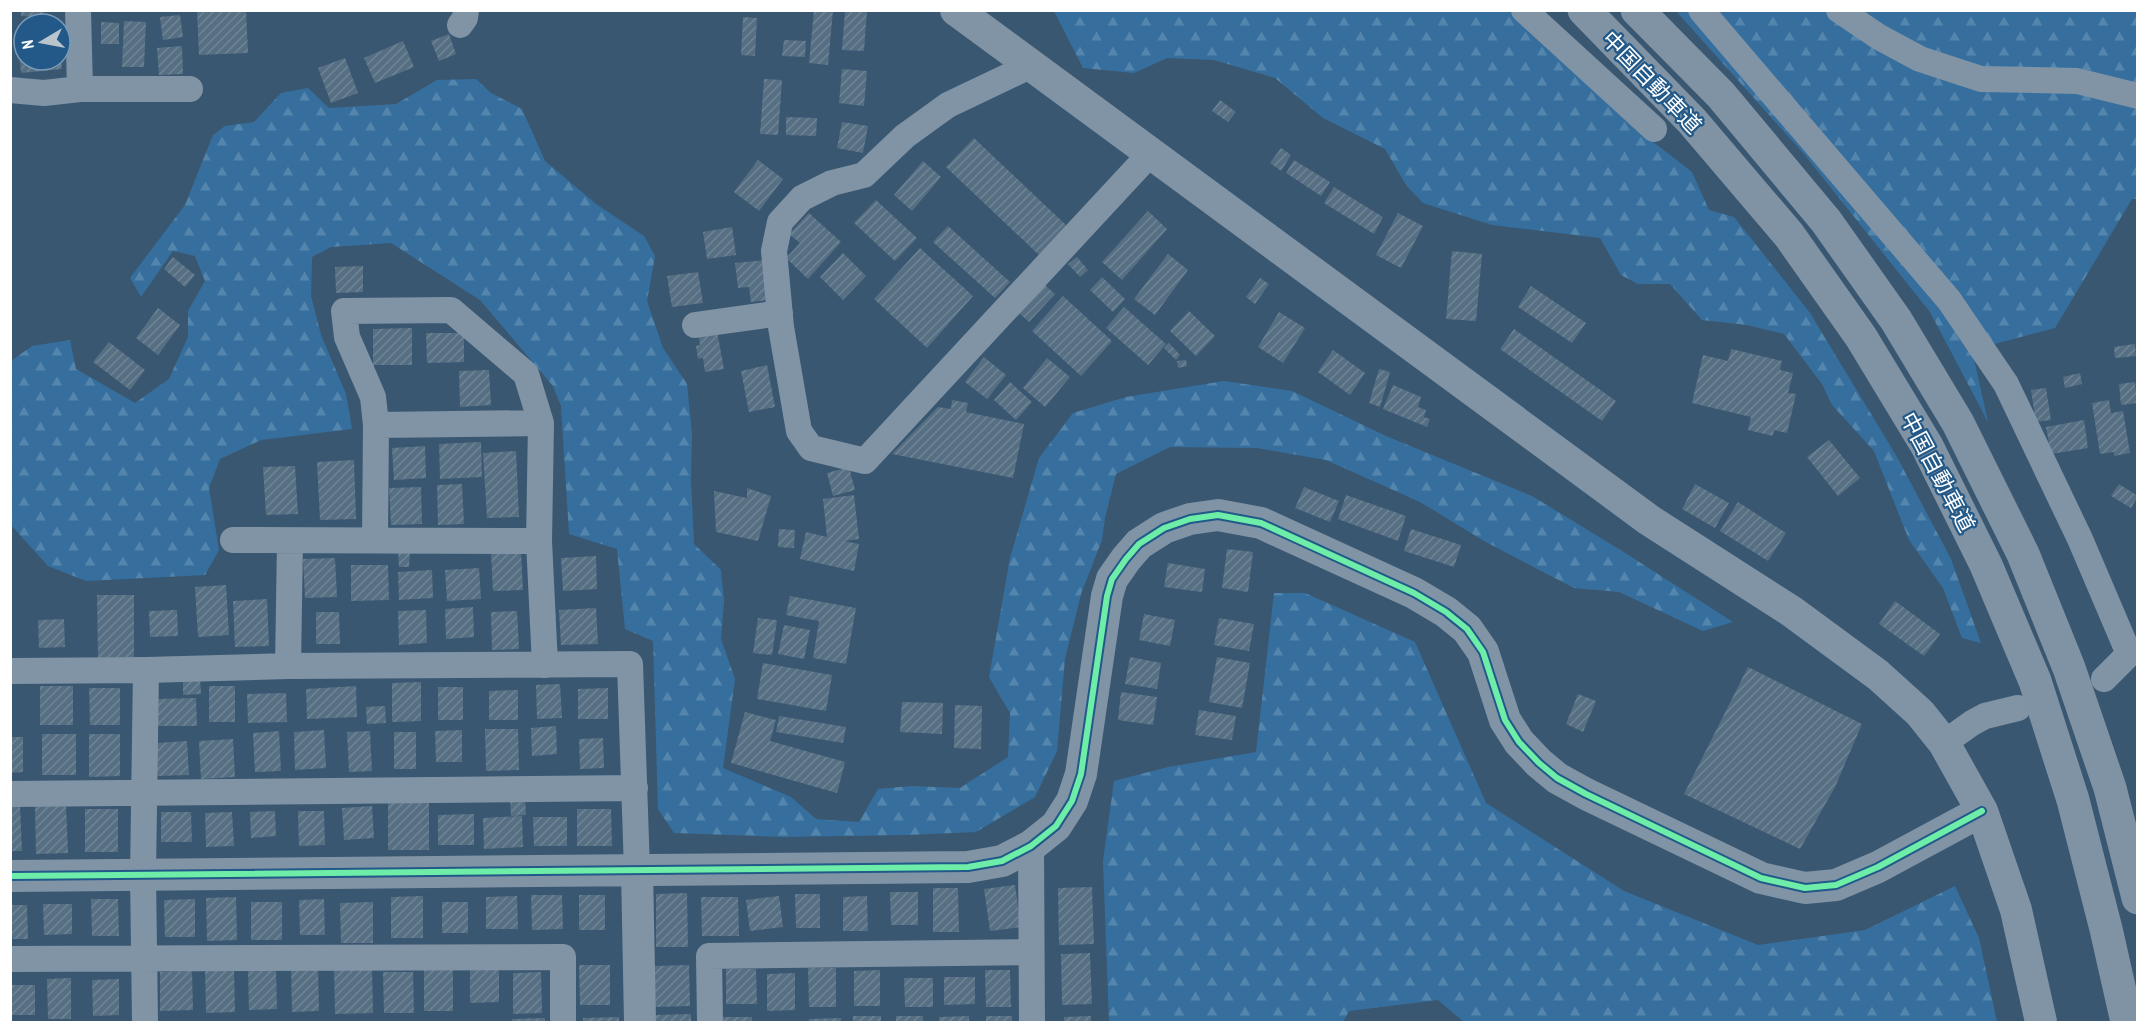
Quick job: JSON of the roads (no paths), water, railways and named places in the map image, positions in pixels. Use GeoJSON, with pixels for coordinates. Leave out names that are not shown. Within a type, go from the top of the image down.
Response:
{"type":"FeatureCollection","features":[{"type":"Feature","properties":{"kind":"highway","name":"中国自動車道"},"geometry":{"type":"LineString","coordinates":[[1584,10],[1692,122],[1789,235],[1861,337],[1927,446],[1986,565],[2035,681],[2073,800],[2127,1023]]}},
{"type":"Feature","properties":{"kind":"highway","name":"中国自動車道"},"geometry":{"type":"LineString","coordinates":[[1637,10],[1721,95],[1826,221],[1896,320],[1959,423],[2023,554],[2068,668],[2110,788],[2138,898]]}},
{"type":"Feature","properties":{"kind":"street"},"geometry":{"type":"LineString","coordinates":[[78,10],[81,89]]}},
{"type":"Feature","properties":{"kind":"street"},"geometry":{"type":"LineString","coordinates":[[956,10],[1649,520],[1791,611],[1878,675],[1920,713],[1944,743],[1982,811],[2016,910],[2042,1023]]}},
{"type":"Feature","properties":{"kind":"street"},"geometry":{"type":"LineString","coordinates":[[1524,10],[1654,129]]}},
{"type":"Feature","properties":{"kind":"street"},"geometry":{"type":"LineString","coordinates":[[1701,10],[1949,300],[2006,384],[2080,539],[2129,654],[2104,679]]}},
{"type":"Feature","properties":{"kind":"street"},"geometry":{"type":"LineString","coordinates":[[1839,10],[1879,37],[1920,59],[1981,79],[2077,81],[2138,96]]}},
{"type":"Feature","properties":{"kind":"street"},"geometry":{"type":"LineString","coordinates":[[1030,66],[948,105],[905,136],[864,175],[832,183],[802,198],[780,222],[774,251],[780,313],[799,431],[811,448],[865,461],[1149,154]]}},
{"type":"Feature","properties":{"kind":"street"},"geometry":{"type":"LineString","coordinates":[[10,90],[44,93],[81,89],[190,89]]}},
{"type":"Feature","properties":{"kind":"street"},"geometry":{"type":"LineString","coordinates":[[375,539],[376,425],[373,397],[347,337],[344,311],[451,310],[526,374],[541,423],[539,541],[545,665]]}},
{"type":"Feature","properties":{"kind":"street"},"geometry":{"type":"LineString","coordinates":[[695,325],[780,313]]}},
{"type":"Feature","properties":{"kind":"street"},"geometry":{"type":"LineString","coordinates":[[376,425],[541,423]]}},
{"type":"Feature","properties":{"kind":"street"},"geometry":{"type":"LineString","coordinates":[[10,876],[968,867],[1002,861],[1031,846],[1056,826],[1072,801],[1081,774],[1102,620],[1112,579],[1140,544],[1164,528],[1190,519],[1218,515],[1261,523],[1414,593],[1446,612],[1467,629],[1483,652],[1505,720],[1519,742],[1539,763],[1557,778],[1586,794],[1761,878],[1805,888],[1836,885],[1878,867],[1982,811]]}},
{"type":"Feature","properties":{"kind":"street"},"geometry":{"type":"LineString","coordinates":[[233,540],[539,541]]}},
{"type":"Feature","properties":{"kind":"street"},"geometry":{"type":"LineString","coordinates":[[288,666],[290,541]]}},
{"type":"Feature","properties":{"kind":"street"},"geometry":{"type":"LineString","coordinates":[[10,671],[288,666],[630,664],[640,1023]]}},
{"type":"Feature","properties":{"kind":"street"},"geometry":{"type":"LineString","coordinates":[[145,1023],[143,793],[146,670]]}},
{"type":"Feature","properties":{"kind":"street"},"geometry":{"type":"LineString","coordinates":[[1944,743],[1985,716],[2018,708]]}},
{"type":"Feature","properties":{"kind":"street"},"geometry":{"type":"LineString","coordinates":[[10,795],[635,788]]}},
{"type":"Feature","properties":{"kind":"street"},"geometry":{"type":"LineString","coordinates":[[1031,846],[1032,1023]]}},
{"type":"Feature","properties":{"kind":"street"},"geometry":{"type":"LineString","coordinates":[[710,1023],[708,956],[1031,952]]}},
{"type":"Feature","properties":{"kind":"street"},"geometry":{"type":"LineString","coordinates":[[10,960],[563,957],[563,1023]]}}]}
